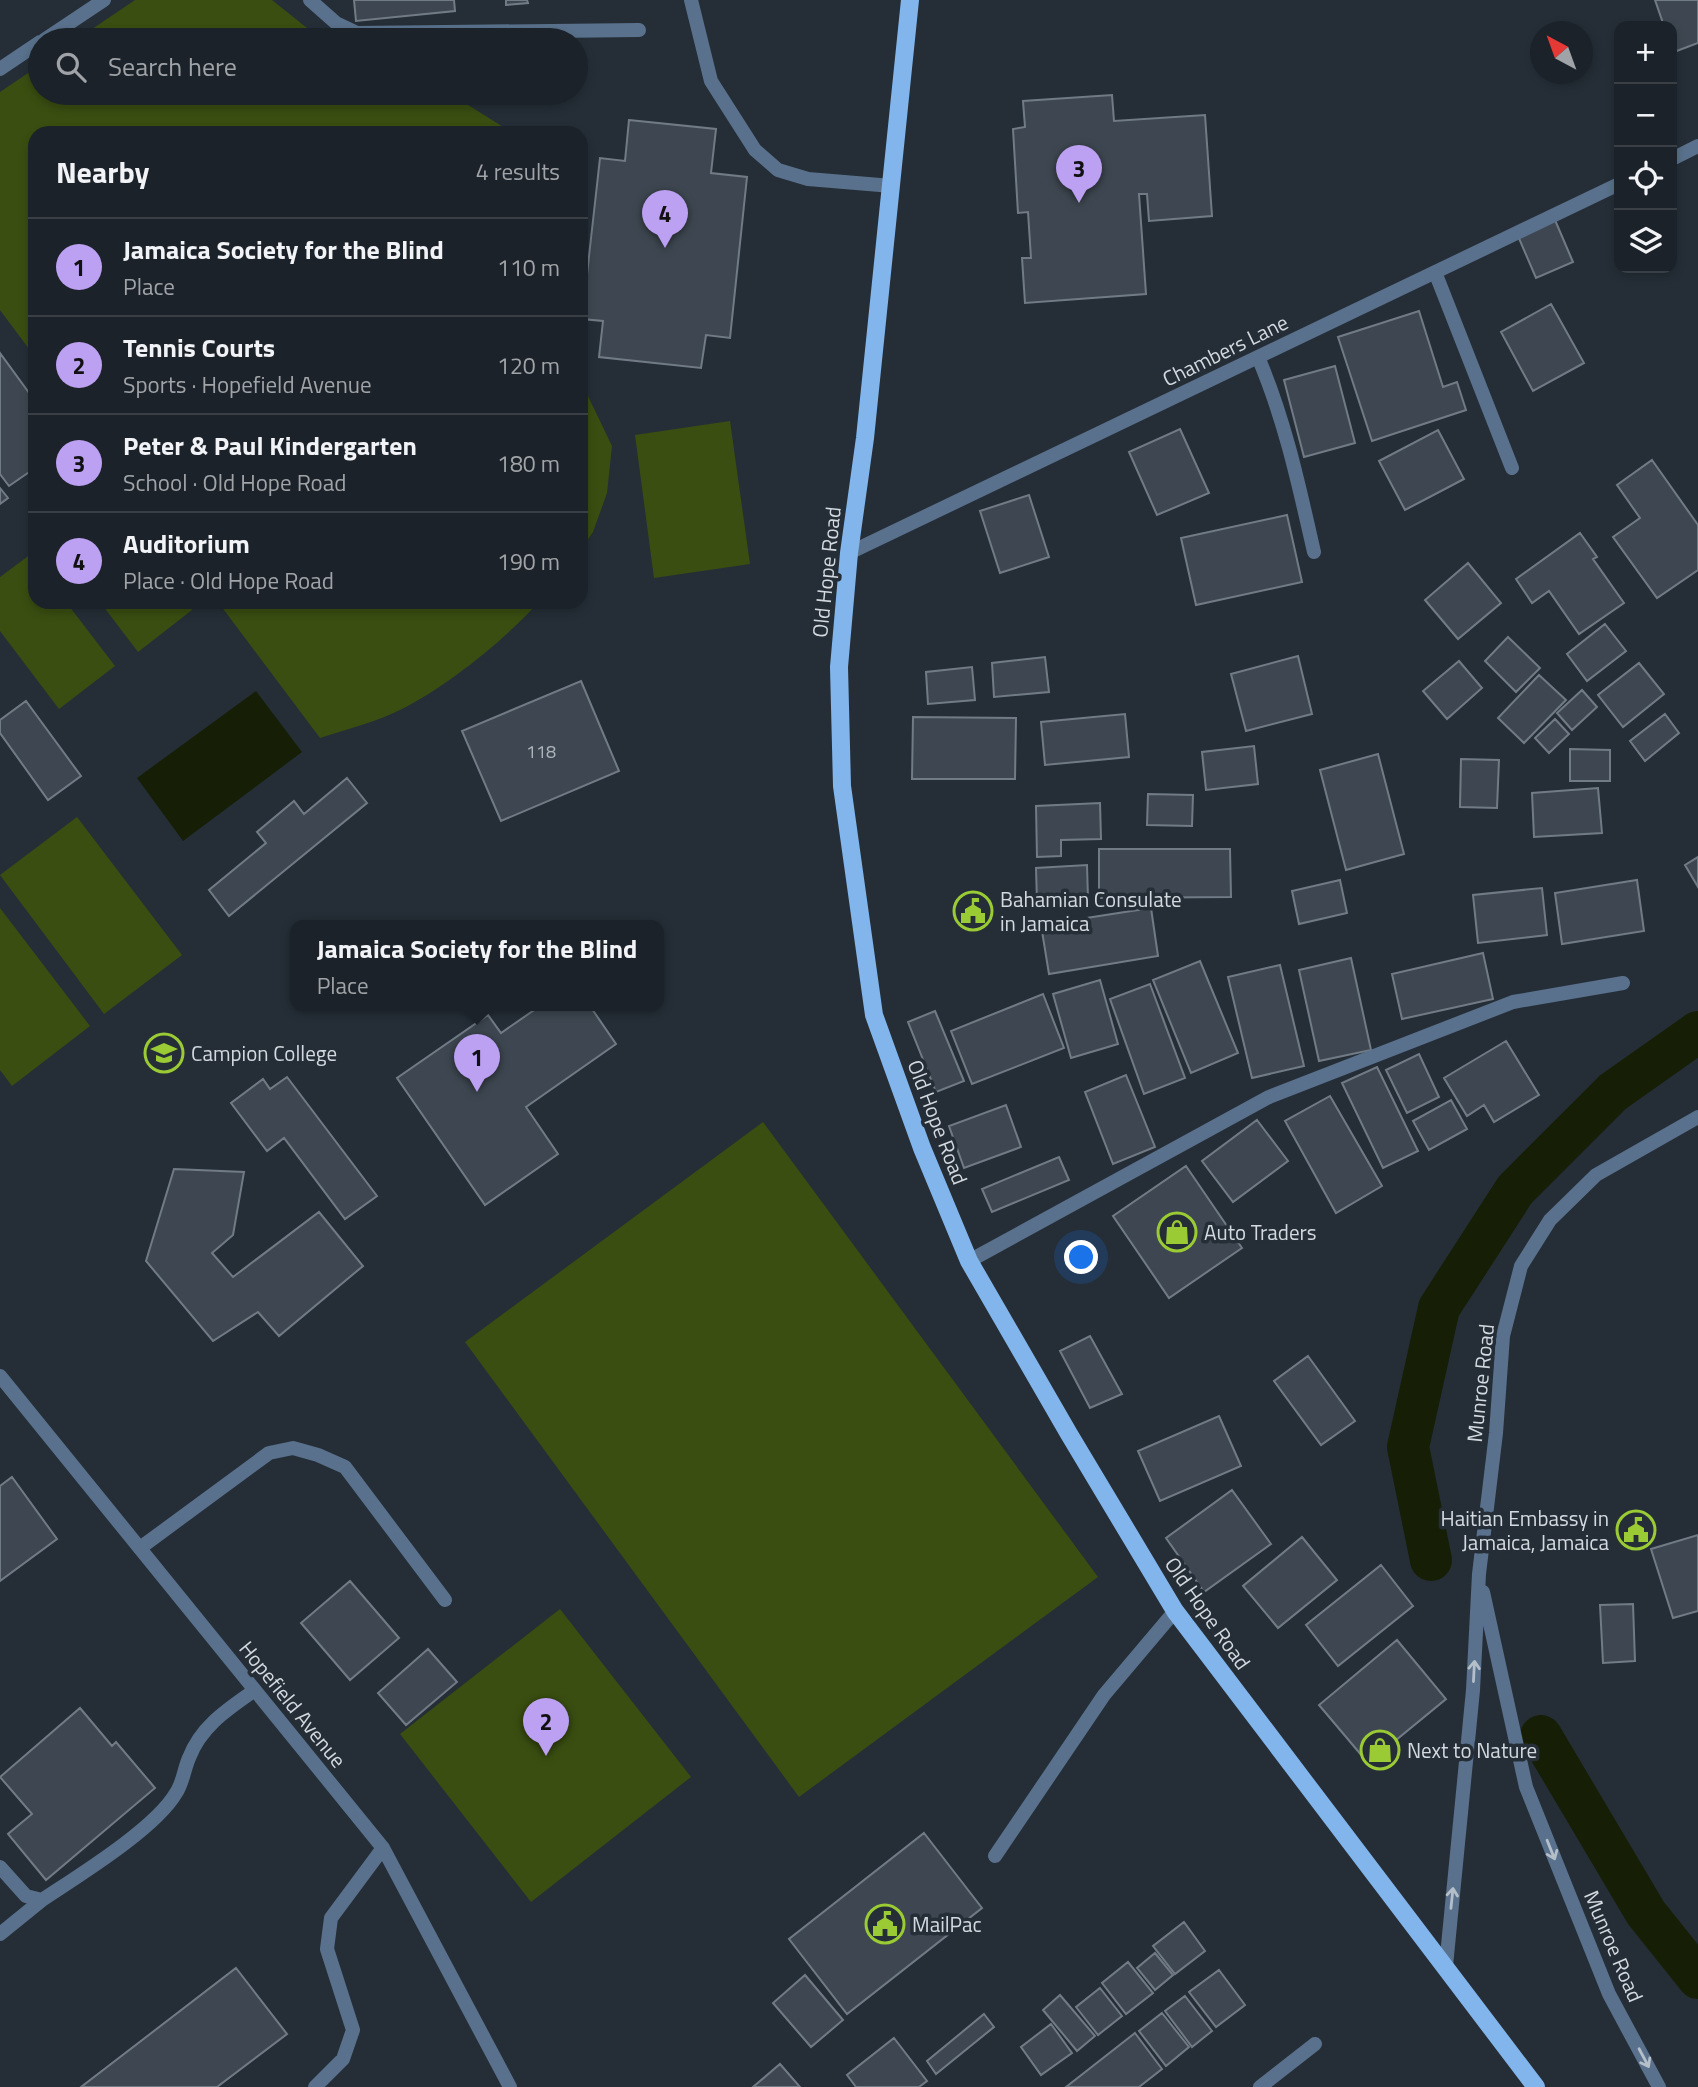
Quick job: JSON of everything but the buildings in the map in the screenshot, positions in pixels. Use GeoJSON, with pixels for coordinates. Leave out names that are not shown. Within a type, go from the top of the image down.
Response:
{"type":"FeatureCollection","features":[{"type":"Feature","properties":{"kind":"main road","name":"Old Hope Road"},"geometry":{"type":"LineString","coordinates":[[909,0],[892,186],[865,438],[849,553],[839,667],[842,786],[874,1015],[922,1148],[969,1261],[1175,1611],[1536,2087]]}},
{"type":"Feature","properties":{"kind":"street"},"geometry":{"type":"LineString","coordinates":[[62,28],[104,0]]}},
{"type":"Feature","properties":{"kind":"street"},"geometry":{"type":"LineString","coordinates":[[310,0],[336,23],[346,28]]}},
{"type":"Feature","properties":{"kind":"street"},"geometry":{"type":"LineString","coordinates":[[691,0],[711,81],[755,150],[778,170],[808,179],[892,186]]}},
{"type":"Feature","properties":{"kind":"street"},"geometry":{"type":"LineString","coordinates":[[588,31],[639,30]]}},
{"type":"Feature","properties":{"kind":"street"},"geometry":{"type":"LineString","coordinates":[[0,69],[28,50]]}},
{"type":"Feature","properties":{"kind":"street"},"geometry":{"type":"LineString","coordinates":[[1677,157],[1697,148]]}},
{"type":"Feature","properties":{"kind":"street","name":"Chambers Lane"},"geometry":{"type":"LineString","coordinates":[[849,553],[1614,186]]}},
{"type":"Feature","properties":{"kind":"street"},"geometry":{"type":"LineString","coordinates":[[1435,272],[1512,468]]}},
{"type":"Feature","properties":{"kind":"street"},"geometry":{"type":"LineString","coordinates":[[1258,357],[1276,398],[1314,552]]}},
{"type":"Feature","properties":{"kind":"street"},"geometry":{"type":"LineString","coordinates":[[969,1261],[1269,1097],[1513,1002],[1622,983]]}},
{"type":"Feature","properties":{"kind":"street","name":"Munroe Road"},"geometry":{"type":"LineString","coordinates":[[1446,1966],[1473,1690],[1479,1574],[1496,1433],[1503,1335],[1521,1266],[1550,1220],[1596,1175],[1698,1117]]}},
{"type":"Feature","properties":{"kind":"street","name":"Hopefield Avenue"},"geometry":{"type":"LineString","coordinates":[[3,1384],[383,1848],[510,2087]]}},
{"type":"Feature","properties":{"kind":"street"},"geometry":{"type":"LineString","coordinates":[[140,1549],[269,1453],[293,1448],[345,1467],[445,1600]]}},
{"type":"Feature","properties":{"kind":"street","name":"Munroe Road"},"geometry":{"type":"LineString","coordinates":[[1479,1574],[1525,1787],[1609,1994],[1659,2087]]}},
{"type":"Feature","properties":{"kind":"street"},"geometry":{"type":"LineString","coordinates":[[995,1856],[1104,1695],[1175,1611]]}},
{"type":"Feature","properties":{"kind":"street"},"geometry":{"type":"LineString","coordinates":[[0,1934],[42,1900],[151,1822],[176,1793],[198,1738],[222,1713],[255,1690]]}},
{"type":"Feature","properties":{"kind":"street"},"geometry":{"type":"LineString","coordinates":[[315,2087],[343,2059],[353,2030],[327,1949],[331,1918],[383,1848]]}},
{"type":"Feature","properties":{"kind":"street"},"geometry":{"type":"LineString","coordinates":[[0,1867],[26,1896],[42,1900]]}},
{"type":"Feature","properties":{"kind":"street"},"geometry":{"type":"LineString","coordinates":[[1260,2087],[1315,2044]]}},
{"type":"Feature","properties":{"kind":"green space"},"geometry":{"type":"Polygon","coordinates":[[[135,0],[272,0],[307,28],[94,28],[135,0]]]}},
{"type":"Feature","properties":{"kind":"green space"},"geometry":{"type":"Polygon","coordinates":[[[28,73],[28,105],[468,105],[502,126],[28,126],[28,348],[0,310],[0,92],[28,73]]]}},
{"type":"Feature","properties":{"kind":"green space"},"geometry":{"type":"Polygon","coordinates":[[[588,396],[612,446],[607,493],[588,539],[588,396]]]}},
{"type":"Feature","properties":{"kind":"green space"},"geometry":{"type":"Polygon","coordinates":[[[730,421],[750,564],[654,578],[635,435],[730,421]]]}},
{"type":"Feature","properties":{"kind":"green space"},"geometry":{"type":"Polygon","coordinates":[[[28,556],[28,609],[71,609],[115,666],[59,709],[0,631],[0,577],[28,556]]]}},
{"type":"Feature","properties":{"kind":"green space"},"geometry":{"type":"Polygon","coordinates":[[[105,609],[191,609],[192,610],[138,652],[105,609]]]}},
{"type":"Feature","properties":{"kind":"green space"},"geometry":{"type":"Polygon","coordinates":[[[223,609],[532,609],[475,661],[420,699],[382,718],[320,738],[223,609]]]}},
{"type":"Feature","properties":{"kind":"green space"},"geometry":{"type":"Polygon","coordinates":[[[77,817],[182,955],[104,1014],[0,875],[77,817]]]}},
{"type":"Feature","properties":{"kind":"green space"},"geometry":{"type":"Polygon","coordinates":[[[0,908],[90,1026],[12,1086],[0,1070],[0,908]]]}},
{"type":"Feature","properties":{"kind":"green space"},"geometry":{"type":"Polygon","coordinates":[[[763,1122],[1098,1577],[799,1797],[465,1342],[763,1122]]]}},
{"type":"Feature","properties":{"kind":"green space"},"geometry":{"type":"Polygon","coordinates":[[[560,1609],[691,1777],[531,1902],[400,1734],[560,1609]]]}},
{"type":"Feature","properties":{"kind":"shaded area"},"geometry":{"type":"Polygon","coordinates":[[[256,691],[302,752],[183,841],[137,778],[256,691]]]}},
{"type":"Feature","properties":{"kind":"waterway"},"geometry":{"type":"LineString","coordinates":[[1431,1560],[1408,1447],[1439,1308],[1515,1190],[1613,1092],[1698,1032]]}},
{"type":"Feature","properties":{"kind":"waterway"},"geometry":{"type":"LineString","coordinates":[[1541,1736],[1646,1913],[1698,1978]]}},
{"type":"Feature","properties":{"kind":"place","name":"Peter & Paul Kindergarten"},"geometry":{"type":"Point","coordinates":[1079,203]}},
{"type":"Feature","properties":{"kind":"place","name":"Auditorium"},"geometry":{"type":"Point","coordinates":[665,248]}},
{"type":"Feature","properties":{"kind":"place","name":"Bahamian Consulate in Jamaica"},"geometry":{"type":"Point","coordinates":[973,911]}},
{"type":"Feature","properties":{"kind":"place","name":"Campion College"},"geometry":{"type":"Point","coordinates":[164,1053]}},
{"type":"Feature","properties":{"kind":"place","name":"Jamaica Society for the Blind"},"geometry":{"type":"Point","coordinates":[477,1092]}},
{"type":"Feature","properties":{"kind":"place","name":"Auto Traders"},"geometry":{"type":"Point","coordinates":[1177,1232]}},
{"type":"Feature","properties":{"kind":"place","name":"Haitian Embassy in Jamaica, Jamaica"},"geometry":{"type":"Point","coordinates":[1636,1530]}},
{"type":"Feature","properties":{"kind":"place","name":"Next to Nature"},"geometry":{"type":"Point","coordinates":[1380,1750]}},
{"type":"Feature","properties":{"kind":"place","name":"Tennis Courts"},"geometry":{"type":"Point","coordinates":[546,1756]}},
{"type":"Feature","properties":{"kind":"place","name":"MailPac"},"geometry":{"type":"Point","coordinates":[885,1924]}}]}
